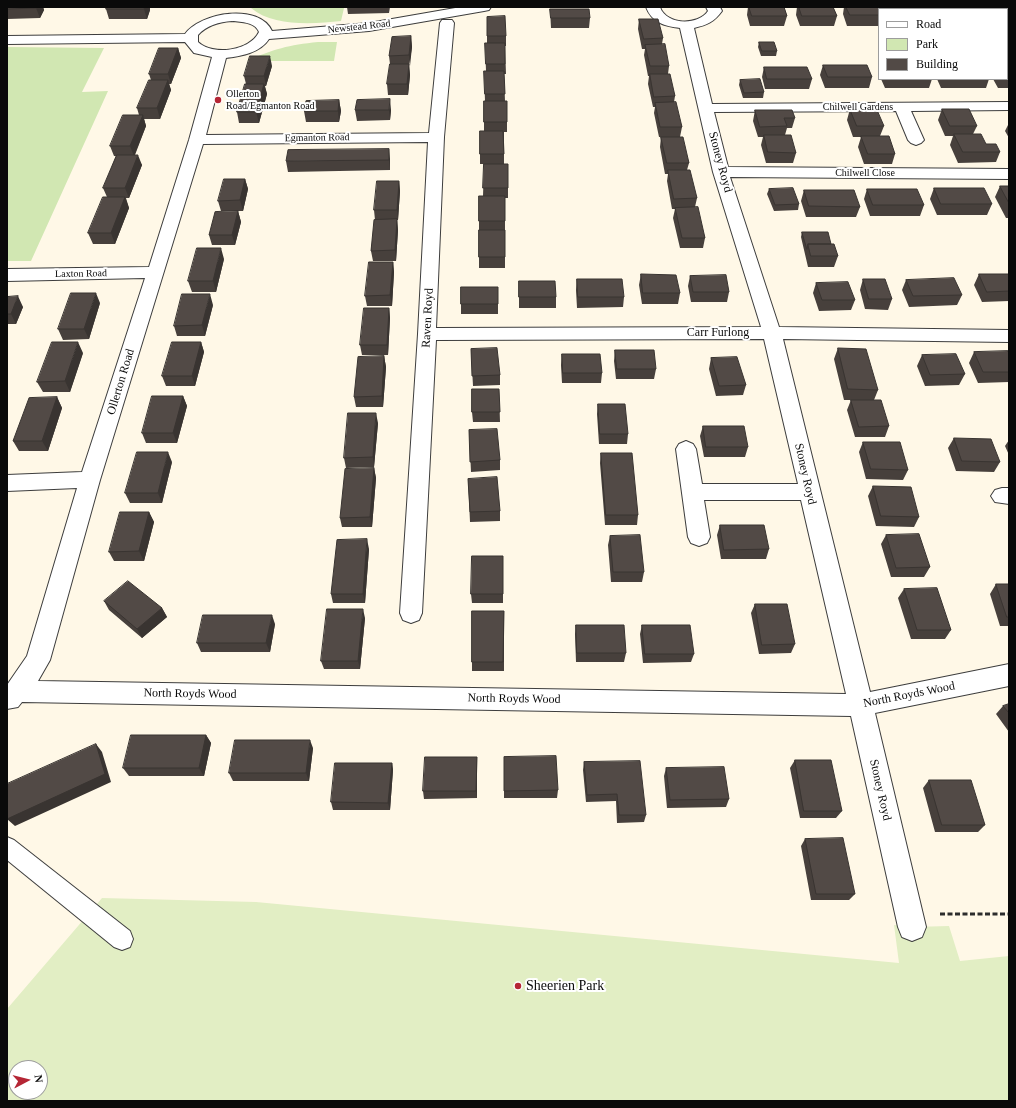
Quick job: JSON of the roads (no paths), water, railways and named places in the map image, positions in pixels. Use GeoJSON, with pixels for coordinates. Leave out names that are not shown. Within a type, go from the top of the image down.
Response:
{"type":"FeatureCollection","features":[{"type":"Feature","properties":{"kind":"street","name":"Newstead Road"},"geometry":{"type":"LineString","coordinates":[[266,35],[369,27],[449,17],[484,7]]}},
{"type":"Feature","properties":{"kind":"street"},"geometry":{"type":"LineString","coordinates":[[653,7],[656,15],[662,19],[676,24],[686,25],[697,24],[708,20],[713,16],[715,11],[713,7]]}},
{"type":"Feature","properties":{"kind":"street"},"geometry":{"type":"LineString","coordinates":[[234,12],[244,18],[260,23],[265,29],[266,35],[262,41],[255,47],[243,52],[220,55],[206,53],[196,49],[190,38],[199,26],[234,12]]}},
{"type":"Feature","properties":{"kind":"street","name":"Raven Royd"},"geometry":{"type":"LineString","coordinates":[[411,613],[427,334],[436,137],[449,17]]}},
{"type":"Feature","properties":{"kind":"street","name":"Stoney Royd"},"geometry":{"type":"LineString","coordinates":[[686,25],[722,172],[772,333],[861,705],[910,920]]}},
{"type":"Feature","properties":{"kind":"street"},"geometry":{"type":"LineString","coordinates":[[7,40],[190,38]]}},
{"type":"Feature","properties":{"kind":"street","name":"Ollerton Road"},"geometry":{"type":"LineString","coordinates":[[12,696],[38,660],[90,480],[197,140],[220,55]]}},
{"type":"Feature","properties":{"kind":"street"},"geometry":{"type":"LineString","coordinates":[[901,106],[916,140]]}},
{"type":"Feature","properties":{"kind":"street","name":"Chilwell Gardens"},"geometry":{"type":"LineString","coordinates":[[706,108],[1009,106]]}},
{"type":"Feature","properties":{"kind":"street","name":"Egmanton Road"},"geometry":{"type":"LineString","coordinates":[[197,140],[436,137]]}},
{"type":"Feature","properties":{"kind":"street","name":"Chilwell Close"},"geometry":{"type":"LineString","coordinates":[[722,172],[1009,174]]}},
{"type":"Feature","properties":{"kind":"street","name":"Laxton Road"},"geometry":{"type":"LineString","coordinates":[[7,275],[155,272]]}},
{"type":"Feature","properties":{"kind":"street","name":"Carr Furlong"},"geometry":{"type":"LineString","coordinates":[[427,334],[772,333],[1009,336]]}},
{"type":"Feature","properties":{"kind":"street"},"geometry":{"type":"LineString","coordinates":[[686,449],[699,538]]}},
{"type":"Feature","properties":{"kind":"street"},"geometry":{"type":"LineString","coordinates":[[7,483],[90,480]]}},
{"type":"Feature","properties":{"kind":"street"},"geometry":{"type":"LineString","coordinates":[[693,492],[809,492]]}},
{"type":"Feature","properties":{"kind":"street","name":"North Royds Wood"},"geometry":{"type":"LineString","coordinates":[[12,696],[861,705],[1009,675]]}},
{"type":"Feature","properties":{"kind":"lane"},"geometry":{"type":"LineString","coordinates":[[7,848],[122,939]]}},
{"type":"Feature","properties":{"kind":"place","name":"Ollerton Road/Egmanton Road"},"geometry":{"type":"Point","coordinates":[218,100]}},
{"type":"Feature","properties":{"kind":"place","name":"Sheerien Park"},"geometry":{"type":"Point","coordinates":[518,986]}}]}
